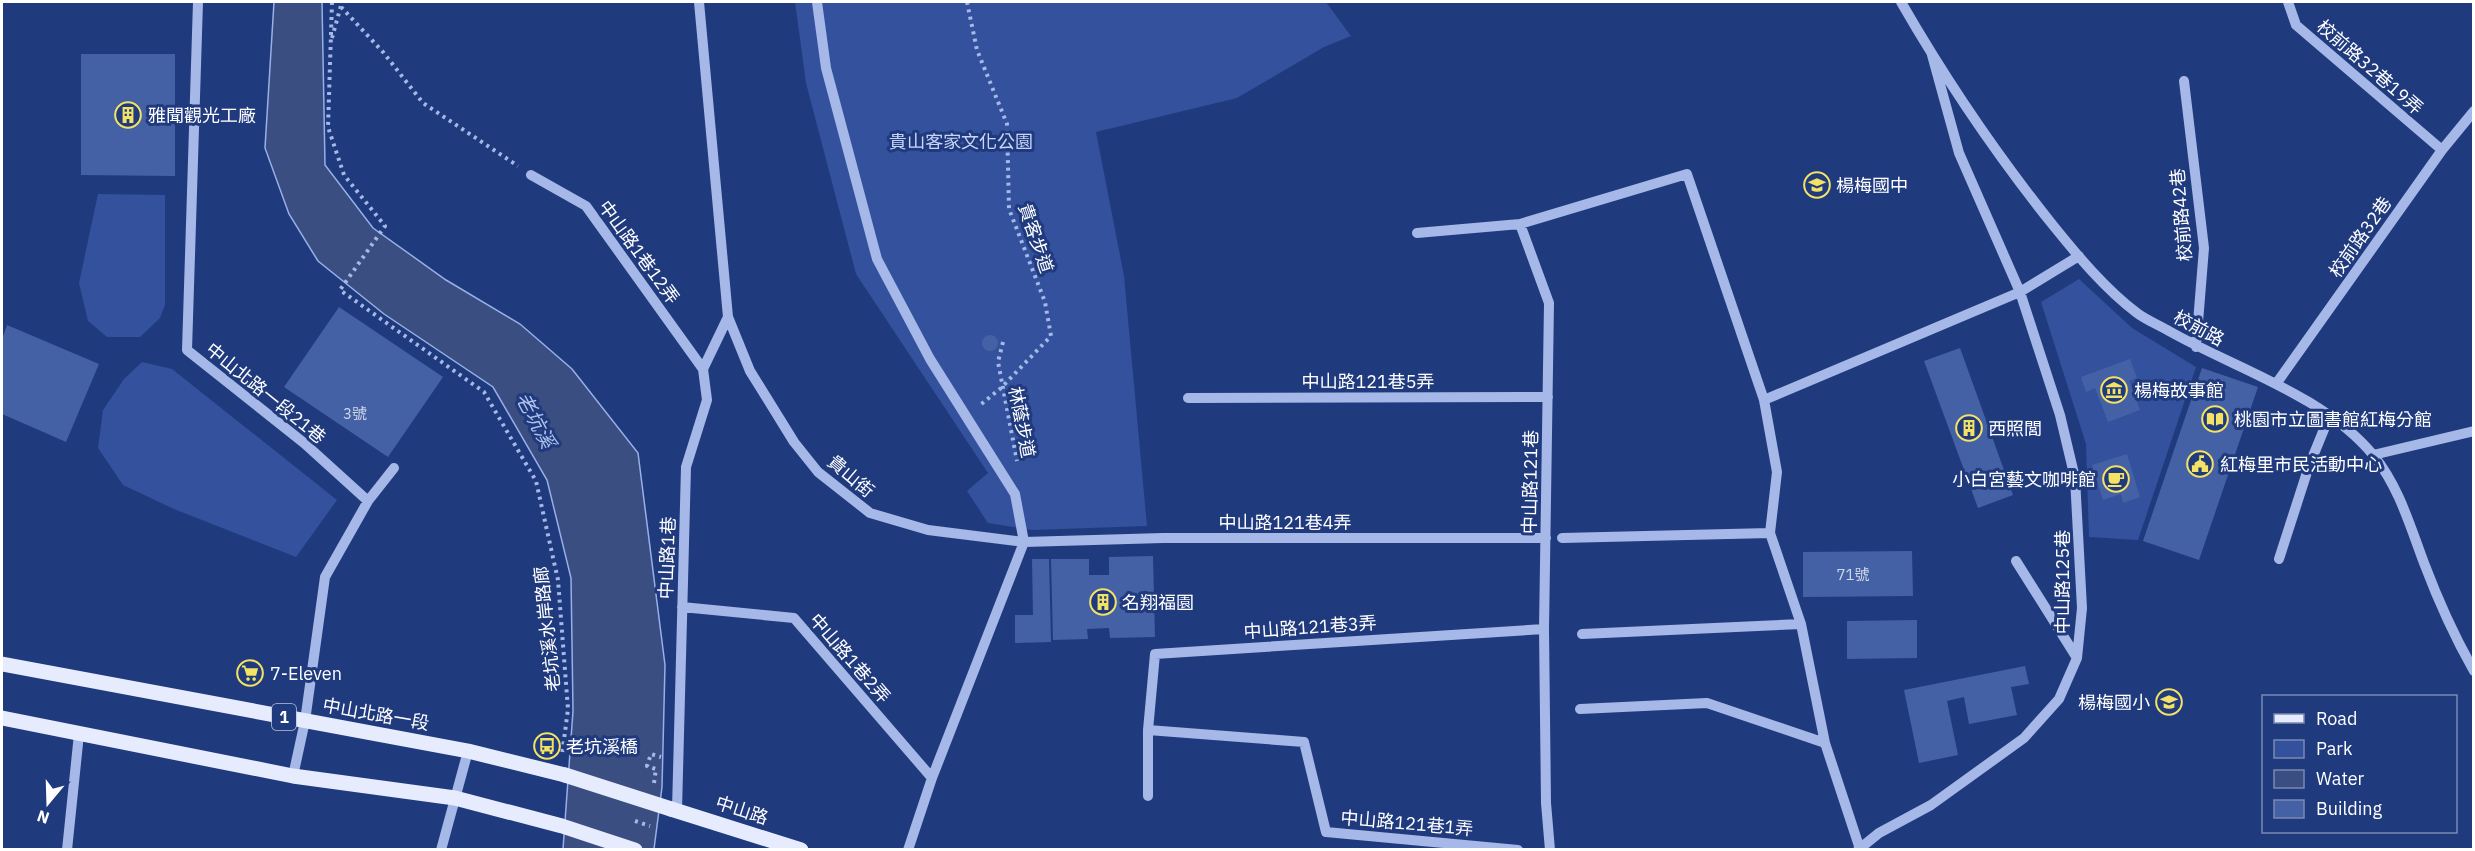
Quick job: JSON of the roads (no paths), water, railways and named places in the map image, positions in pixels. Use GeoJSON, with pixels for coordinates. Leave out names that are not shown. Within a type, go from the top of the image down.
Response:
{"type":"FeatureCollection","features":[{"type":"Feature","properties":{"kind":"main road","name":"中山北路一段"},"geometry":{"type":"LineString","coordinates":[[2,664],[468,751],[562,775],[674,809]]}},
{"type":"Feature","properties":{"kind":"main road"},"geometry":{"type":"LineString","coordinates":[[2,718],[293,776],[455,798],[561,826],[635,849]]}},
{"type":"Feature","properties":{"kind":"main road","name":"中山路"},"geometry":{"type":"LineString","coordinates":[[674,809],[801,849]]}},
{"type":"Feature","properties":{"kind":"street","name":"中山北路一段21巷"},"geometry":{"type":"LineString","coordinates":[[198,2],[187,350],[304,443],[369,501]]}},
{"type":"Feature","properties":{"kind":"street","name":"貴山街"},"geometry":{"type":"LineString","coordinates":[[699,2],[728,317],[750,370],[794,442],[818,472],[870,513],[928,530],[1024,542]]}},
{"type":"Feature","properties":{"kind":"street"},"geometry":{"type":"LineString","coordinates":[[817,2],[826,68],[877,259],[930,358],[1015,494],[1024,542],[932,778],[908,849]]}},
{"type":"Feature","properties":{"kind":"street","name":"校前路"},"geometry":{"type":"LineString","coordinates":[[1901,2],[1932,55],[2010,171],[2079,256],[2137,313],[2196,347],[2276,384],[2345,427],[2373,454],[2394,483],[2434,587],[2474,671]]}},
{"type":"Feature","properties":{"kind":"street","name":"校前路32巷19弄"},"geometry":{"type":"LineString","coordinates":[[2288,2],[2296,25],[2442,150]]}},
{"type":"Feature","properties":{"kind":"street","name":"中山路125巷"},"geometry":{"type":"LineString","coordinates":[[1520,224],[1687,174],[1764,400],[1777,472],[1770,533],[1801,624],[1825,743],[1858,848],[1931,805],[2024,738],[2059,699],[2077,658],[2082,608],[2075,478],[2060,415],[2020,292],[1959,153],[1932,55]]}},
{"type":"Feature","properties":{"kind":"street","name":"校前路42巷"},"geometry":{"type":"LineString","coordinates":[[2184,81],[2204,248],[2196,347]]}},
{"type":"Feature","properties":{"kind":"street","name":"校前路32巷"},"geometry":{"type":"LineString","coordinates":[[2276,384],[2442,150],[2474,111]]}},
{"type":"Feature","properties":{"kind":"street","name":"中山路1巷12弄"},"geometry":{"type":"LineString","coordinates":[[531,175],[586,206],[703,369]]}},
{"type":"Feature","properties":{"kind":"street"},"geometry":{"type":"LineString","coordinates":[[1417,233],[1520,224]]}},
{"type":"Feature","properties":{"kind":"street","name":"中山路121巷"},"geometry":{"type":"LineString","coordinates":[[1520,224],[1549,303],[1544,629],[1546,803],[1550,849]]}},
{"type":"Feature","properties":{"kind":"street"},"geometry":{"type":"LineString","coordinates":[[1764,400],[2020,292],[2079,256]]}},
{"type":"Feature","properties":{"kind":"street"},"geometry":{"type":"LineString","coordinates":[[703,369],[728,317]]}},
{"type":"Feature","properties":{"kind":"street","name":"中山路1巷"},"geometry":{"type":"LineString","coordinates":[[674,809],[686,467],[707,400],[703,369]]}},
{"type":"Feature","properties":{"kind":"street","name":"中山路121巷5弄"},"geometry":{"type":"LineString","coordinates":[[1188,398],[1548,397]]}},
{"type":"Feature","properties":{"kind":"street"},"geometry":{"type":"LineString","coordinates":[[2278,559],[2312,457],[2329,417]]}},
{"type":"Feature","properties":{"kind":"street"},"geometry":{"type":"LineString","coordinates":[[2373,454],[2474,430]]}},
{"type":"Feature","properties":{"kind":"street"},"geometry":{"type":"LineString","coordinates":[[293,776],[305,721],[325,577],[369,501],[394,468]]}},
{"type":"Feature","properties":{"kind":"street"},"geometry":{"type":"LineString","coordinates":[[1562,538],[1770,533]]}},
{"type":"Feature","properties":{"kind":"street","name":"中山路121巷4弄"},"geometry":{"type":"LineString","coordinates":[[1024,542],[1163,538],[1546,538]]}},
{"type":"Feature","properties":{"kind":"street"},"geometry":{"type":"LineString","coordinates":[[2016,561],[2077,658]]}},
{"type":"Feature","properties":{"kind":"street","name":"中山路1巷2弄"},"geometry":{"type":"LineString","coordinates":[[682,608],[794,618],[932,778]]}},
{"type":"Feature","properties":{"kind":"street"},"geometry":{"type":"LineString","coordinates":[[1582,634],[1801,624]]}},
{"type":"Feature","properties":{"kind":"street","name":"中山路121巷3弄"},"geometry":{"type":"LineString","coordinates":[[1148,730],[1155,654],[1544,629]]}},
{"type":"Feature","properties":{"kind":"street"},"geometry":{"type":"LineString","coordinates":[[1580,709],[1707,703],[1825,743]]}},
{"type":"Feature","properties":{"kind":"street"},"geometry":{"type":"LineString","coordinates":[[1148,730],[1148,796]]}},
{"type":"Feature","properties":{"kind":"street","name":"中山路121巷1弄"},"geometry":{"type":"LineString","coordinates":[[1148,730],[1304,742],[1326,832],[1518,849]]}},
{"type":"Feature","properties":{"kind":"street"},"geometry":{"type":"LineString","coordinates":[[67,849],[79,734]]}},
{"type":"Feature","properties":{"kind":"street"},"geometry":{"type":"LineString","coordinates":[[441,849],[468,751]]}},
{"type":"Feature","properties":{"kind":"water","name":"老坑溪"},"geometry":{"type":"Polygon","coordinates":[[[274,2],[322,2],[325,165],[373,228],[446,280],[520,324],[572,369],[638,453],[665,665],[662,787],[654,849],[563,849],[573,711],[571,578],[547,480],[493,387],[384,314],[318,261],[289,214],[265,148],[274,2]]]}},
{"type":"Feature","properties":{"kind":"place","name":"雅聞觀光工廠"},"geometry":{"type":"Point","coordinates":[128,115]}},
{"type":"Feature","properties":{"kind":"place","name":"楊梅國中"},"geometry":{"type":"Point","coordinates":[1817,185]}},
{"type":"Feature","properties":{"kind":"place","name":"楊梅故事館"},"geometry":{"type":"Point","coordinates":[2114,390]}},
{"type":"Feature","properties":{"kind":"place","name":"桃園市立圖書館紅梅分館"},"geometry":{"type":"Point","coordinates":[2215,419]}},
{"type":"Feature","properties":{"kind":"place","name":"西照閭"},"geometry":{"type":"Point","coordinates":[1969,428]}},
{"type":"Feature","properties":{"kind":"place","name":"紅梅里市民活動中心"},"geometry":{"type":"Point","coordinates":[2200,464]}},
{"type":"Feature","properties":{"kind":"place","name":"小白宮藝文咖啡館"},"geometry":{"type":"Point","coordinates":[2116,479]}},
{"type":"Feature","properties":{"kind":"place","name":"名翔福園"},"geometry":{"type":"Point","coordinates":[1103,602]}},
{"type":"Feature","properties":{"kind":"place","name":"7-Eleven"},"geometry":{"type":"Point","coordinates":[250,673]}},
{"type":"Feature","properties":{"kind":"place","name":"楊梅國小"},"geometry":{"type":"Point","coordinates":[2169,702]}},
{"type":"Feature","properties":{"kind":"place","name":"老坑溪橋"},"geometry":{"type":"Point","coordinates":[547,746]}},
{"type":"Feature","properties":{"kind":"park label","name":"貴山客家文化公園"},"geometry":{"type":"Point","coordinates":[961,141]}}]}
